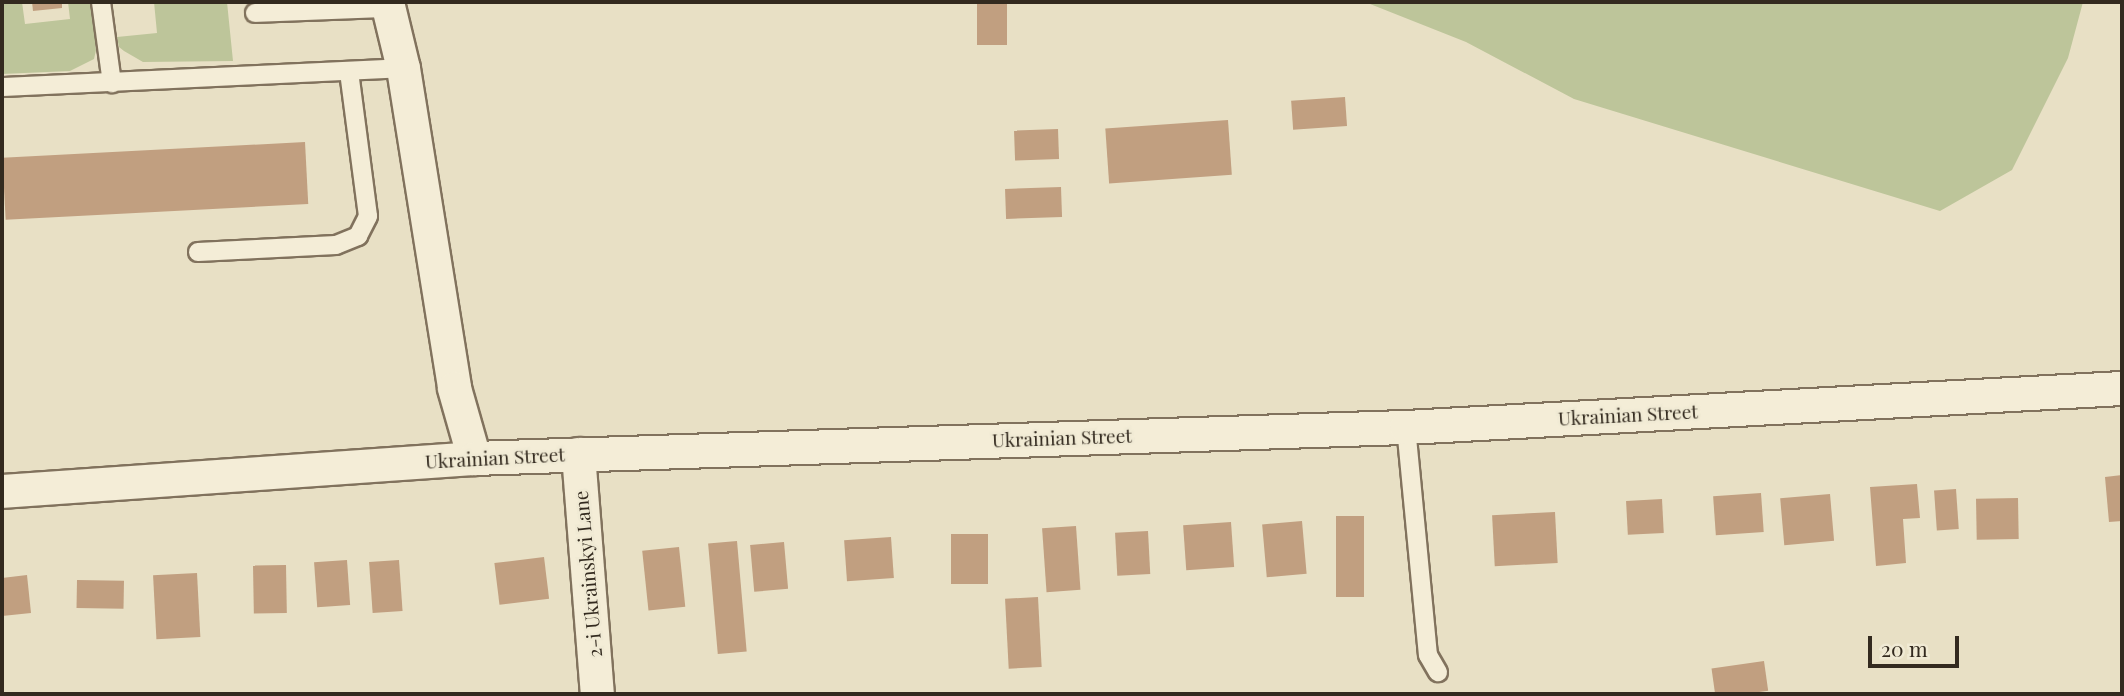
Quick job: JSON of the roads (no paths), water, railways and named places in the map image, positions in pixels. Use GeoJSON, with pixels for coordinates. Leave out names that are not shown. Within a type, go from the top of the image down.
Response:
{"type":"FeatureCollection","features":[{"type":"Feature","properties":{"kind":"street"},"geometry":{"type":"LineString","coordinates":[[388,5],[402,68],[454,387],[474,458]]}},
{"type":"Feature","properties":{"kind":"street","name":"Ukrainian Street"},"geometry":{"type":"LineString","coordinates":[[2,491],[474,458],[1406,427],[2122,388]]}},
{"type":"Feature","properties":{"kind":"street","name":"2-i Ukrainskyi Lane"},"geometry":{"type":"LineString","coordinates":[[578,454],[597,694]]}},
{"type":"Feature","properties":{"kind":"lane"},"geometry":{"type":"LineString","coordinates":[[102,2],[112,83]]}},
{"type":"Feature","properties":{"kind":"lane"},"geometry":{"type":"LineString","coordinates":[[255,13],[388,5]]}},
{"type":"Feature","properties":{"kind":"lane"},"geometry":{"type":"LineString","coordinates":[[2,87],[402,68]]}},
{"type":"Feature","properties":{"kind":"lane"},"geometry":{"type":"LineString","coordinates":[[198,252],[336,244],[358,236],[368,216],[349,71]]}},
{"type":"Feature","properties":{"kind":"lane"},"geometry":{"type":"LineString","coordinates":[[1406,427],[1427,655],[1438,672]]}}]}
